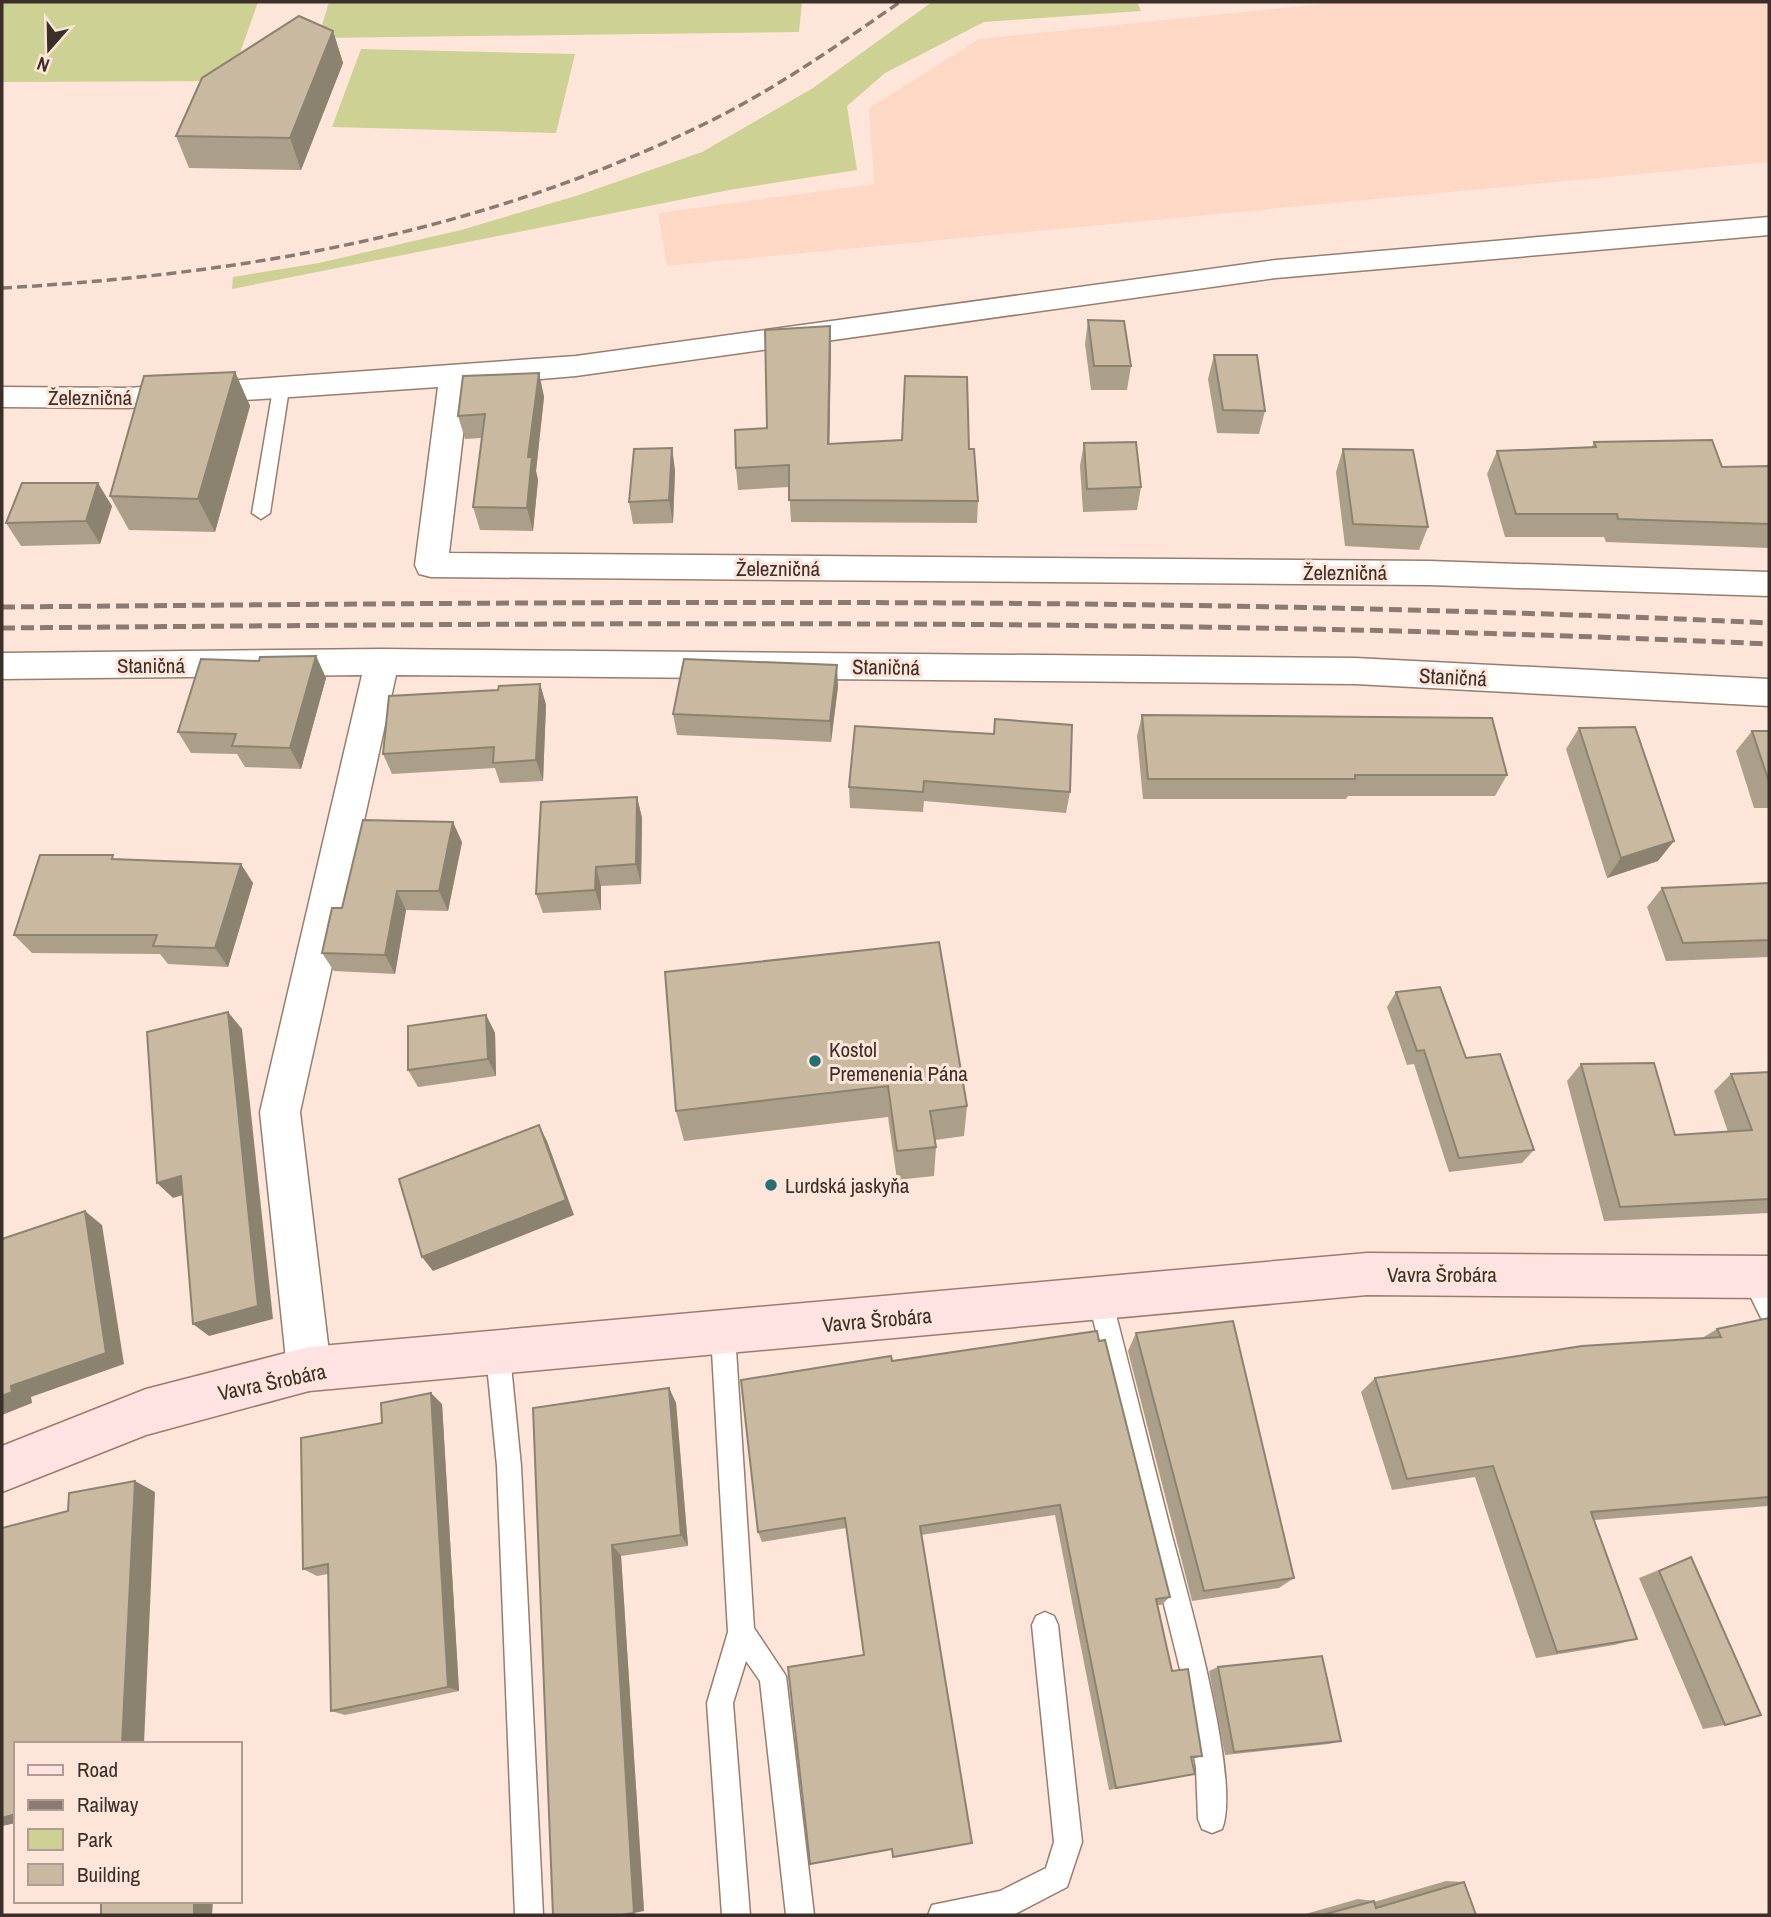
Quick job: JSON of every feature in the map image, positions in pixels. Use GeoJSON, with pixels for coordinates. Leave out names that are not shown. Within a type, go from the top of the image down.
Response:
{"type":"FeatureCollection","features":[{"type":"Feature","properties":{"kind":"street"},"geometry":{"type":"LineString","coordinates":[[455,376],[576,366],[1276,269],[1769,226]]}},
{"type":"Feature","properties":{"kind":"street","name":"Železničná"},"geometry":{"type":"LineString","coordinates":[[2,397],[128,398],[455,376],[431,565],[1429,573],[1769,584]]}},
{"type":"Feature","properties":{"kind":"street"},"geometry":{"type":"LineString","coordinates":[[309,1370],[280,1112],[382,662]]}},
{"type":"Feature","properties":{"kind":"street","name":"Staničná"},"geometry":{"type":"LineString","coordinates":[[2,666],[382,662],[1355,671],[1769,693]]}},
{"type":"Feature","properties":{"kind":"street","name":"Vavra Šrobára"},"geometry":{"type":"LineString","coordinates":[[2,1469],[146,1412],[309,1370],[498,1355],[1367,1274],[1764,1288]]}},
{"type":"Feature","properties":{"kind":"lane"},"geometry":{"type":"LineString","coordinates":[[261,513],[281,389]]}},
{"type":"Feature","properties":{"kind":"lane"},"geometry":{"type":"LineString","coordinates":[[1100,1299],[1194,1673],[1210,1768],[1212,1819]]}},
{"type":"Feature","properties":{"kind":"lane"},"geometry":{"type":"LineString","coordinates":[[723,1334],[741,1632],[720,1703],[736,1915]]}},
{"type":"Feature","properties":{"kind":"lane"},"geometry":{"type":"LineString","coordinates":[[498,1355],[509,1466],[529,1915]]}},
{"type":"Feature","properties":{"kind":"lane"},"geometry":{"type":"LineString","coordinates":[[942,1915],[1003,1905],[1057,1877],[1068,1842],[1045,1625]]}},
{"type":"Feature","properties":{"kind":"lane"},"geometry":{"type":"LineString","coordinates":[[741,1632],[773,1676],[800,1915]]}},
{"type":"Feature","properties":{"kind":"shaded area"},"geometry":{"type":"Polygon","coordinates":[[[1341,2],[1769,2],[1769,162],[667,266],[658,213],[874,184],[869,108],[979,39],[1341,2]]]}},
{"type":"Feature","properties":{"kind":"green space"},"geometry":{"type":"Polygon","coordinates":[[[2,2],[258,2],[230,81],[2,82],[2,2]]]}},
{"type":"Feature","properties":{"kind":"green space"},"geometry":{"type":"Polygon","coordinates":[[[329,2],[802,2],[799,32],[318,38],[329,2]]]}},
{"type":"Feature","properties":{"kind":"green space"},"geometry":{"type":"Polygon","coordinates":[[[932,2],[1137,2],[1141,11],[984,22],[885,73],[847,106],[857,170],[729,190],[232,289],[233,277],[319,263],[461,230],[579,195],[702,152],[813,88],[932,2]]]}},
{"type":"Feature","properties":{"kind":"green space"},"geometry":{"type":"Polygon","coordinates":[[[361,49],[575,54],[556,133],[332,127],[361,49]]]}},
{"type":"Feature","properties":{"kind":"building"},"geometry":{"type":"Polygon","coordinates":[[[299,16],[333,31],[290,138],[176,136],[202,78],[299,16]]]}},
{"type":"Feature","properties":{"kind":"building"},"geometry":{"type":"Polygon","coordinates":[[[1088,320],[1124,321],[1131,366],[1094,366],[1088,320]]]}},
{"type":"Feature","properties":{"kind":"building"},"geometry":{"type":"Polygon","coordinates":[[[830,326],[828,444],[902,440],[905,376],[967,377],[969,449],[974,449],[978,501],[789,500],[789,465],[736,468],[735,430],[767,428],[765,330],[830,326]]]}},
{"type":"Feature","properties":{"kind":"building"},"geometry":{"type":"Polygon","coordinates":[[[1214,355],[1257,355],[1265,411],[1223,410],[1214,355]]]}},
{"type":"Feature","properties":{"kind":"building"},"geometry":{"type":"Polygon","coordinates":[[[235,372],[198,499],[110,496],[144,376],[235,372]]]}},
{"type":"Feature","properties":{"kind":"building"},"geometry":{"type":"Polygon","coordinates":[[[539,373],[528,457],[532,457],[527,508],[473,507],[485,414],[458,416],[463,376],[539,373]]]}},
{"type":"Feature","properties":{"kind":"building"},"geometry":{"type":"Polygon","coordinates":[[[1712,440],[1722,467],[1769,466],[1769,524],[1618,519],[1617,514],[1516,514],[1497,451],[1596,447],[1594,442],[1712,440]]]}},
{"type":"Feature","properties":{"kind":"building"},"geometry":{"type":"Polygon","coordinates":[[[1136,442],[1141,487],[1087,489],[1084,443],[1136,442]]]}},
{"type":"Feature","properties":{"kind":"building"},"geometry":{"type":"Polygon","coordinates":[[[672,448],[669,500],[629,502],[634,449],[672,448]]]}},
{"type":"Feature","properties":{"kind":"building"},"geometry":{"type":"Polygon","coordinates":[[[1343,449],[1413,450],[1428,527],[1353,524],[1343,449]]]}},
{"type":"Feature","properties":{"kind":"building"},"geometry":{"type":"Polygon","coordinates":[[[22,483],[98,483],[86,521],[6,523],[22,483]]]}},
{"type":"Feature","properties":{"kind":"building"},"geometry":{"type":"Polygon","coordinates":[[[316,656],[290,748],[232,746],[236,734],[178,732],[201,659],[259,661],[260,657],[316,656]]]}},
{"type":"Feature","properties":{"kind":"building"},"geometry":{"type":"Polygon","coordinates":[[[684,659],[837,665],[830,721],[673,714],[684,659]]]}},
{"type":"Feature","properties":{"kind":"building"},"geometry":{"type":"Polygon","coordinates":[[[540,684],[536,760],[493,763],[494,747],[383,754],[389,696],[498,690],[499,686],[540,684]]]}},
{"type":"Feature","properties":{"kind":"building"},"geometry":{"type":"Polygon","coordinates":[[[1142,715],[1492,718],[1507,775],[1355,775],[1355,779],[1148,779],[1142,715]]]}},
{"type":"Feature","properties":{"kind":"building"},"geometry":{"type":"Polygon","coordinates":[[[995,719],[1072,725],[1070,792],[924,781],[923,792],[849,787],[855,726],[994,734],[995,719]]]}},
{"type":"Feature","properties":{"kind":"building"},"geometry":{"type":"Polygon","coordinates":[[[1635,727],[1674,841],[1621,858],[1579,728],[1635,727]]]}},
{"type":"Feature","properties":{"kind":"building"},"geometry":{"type":"Polygon","coordinates":[[[1752,731],[1769,731],[1769,782],[1752,731]]]}},
{"type":"Feature","properties":{"kind":"building"},"geometry":{"type":"Polygon","coordinates":[[[637,797],[636,864],[596,867],[595,890],[536,894],[541,802],[637,797]]]}},
{"type":"Feature","properties":{"kind":"building"},"geometry":{"type":"Polygon","coordinates":[[[363,820],[453,822],[439,891],[397,891],[385,955],[322,953],[332,908],[342,908],[363,820]]]}},
{"type":"Feature","properties":{"kind":"building"},"geometry":{"type":"Polygon","coordinates":[[[40,855],[113,855],[112,859],[241,864],[215,948],[153,946],[157,935],[14,935],[40,855]]]}},
{"type":"Feature","properties":{"kind":"building"},"geometry":{"type":"Polygon","coordinates":[[[1769,883],[1769,940],[1683,943],[1662,888],[1769,883]]]}},
{"type":"Feature","properties":{"kind":"building","name":"Kostol Premenenia Pána"},"geometry":{"type":"Polygon","coordinates":[[[939,942],[967,1106],[930,1111],[936,1147],[897,1151],[888,1086],[676,1111],[665,972],[939,942]]]}},
{"type":"Feature","properties":{"kind":"building"},"geometry":{"type":"Polygon","coordinates":[[[1440,987],[1466,1058],[1500,1054],[1534,1150],[1459,1158],[1424,1050],[1417,1051],[1396,992],[1440,987]]]}},
{"type":"Feature","properties":{"kind":"building"},"geometry":{"type":"Polygon","coordinates":[[[228,1012],[258,1306],[193,1324],[181,1176],[157,1183],[147,1032],[228,1012]]]}},
{"type":"Feature","properties":{"kind":"building"},"geometry":{"type":"Polygon","coordinates":[[[486,1015],[488,1059],[408,1070],[408,1026],[486,1015]]]}},
{"type":"Feature","properties":{"kind":"building"},"geometry":{"type":"Polygon","coordinates":[[[1654,1063],[1675,1135],[1752,1130],[1731,1074],[1769,1072],[1769,1199],[1620,1207],[1581,1064],[1654,1063]]]}},
{"type":"Feature","properties":{"kind":"building"},"geometry":{"type":"Polygon","coordinates":[[[539,1125],[566,1200],[422,1257],[399,1179],[539,1125]]]}},
{"type":"Feature","properties":{"kind":"building"},"geometry":{"type":"Polygon","coordinates":[[[85,1211],[106,1353],[11,1386],[12,1392],[2,1396],[2,1239],[85,1211]]]}},
{"type":"Feature","properties":{"kind":"building"},"geometry":{"type":"Polygon","coordinates":[[[1769,1318],[1769,1497],[1591,1512],[1637,1639],[1557,1652],[1493,1466],[1407,1479],[1375,1378],[1582,1346],[1721,1337],[1717,1329],[1769,1318]]]}},
{"type":"Feature","properties":{"kind":"building"},"geometry":{"type":"Polygon","coordinates":[[[1233,1321],[1294,1578],[1204,1591],[1136,1333],[1233,1321]]]}},
{"type":"Feature","properties":{"kind":"building"},"geometry":{"type":"Polygon","coordinates":[[[1097,1331],[1099,1341],[1105,1340],[1170,1597],[1156,1599],[1172,1671],[1188,1669],[1202,1756],[1191,1757],[1195,1774],[1116,1788],[1060,1505],[920,1526],[972,1843],[893,1857],[892,1849],[810,1864],[788,1667],[864,1655],[845,1518],[758,1532],[741,1380],[891,1356],[892,1361],[1097,1331]]]}},
{"type":"Feature","properties":{"kind":"building"},"geometry":{"type":"Polygon","coordinates":[[[669,1388],[681,1535],[612,1545],[634,1913],[553,1915],[533,1408],[669,1388]]]}},
{"type":"Feature","properties":{"kind":"building"},"geometry":{"type":"Polygon","coordinates":[[[431,1393],[448,1687],[331,1711],[328,1564],[303,1569],[301,1438],[382,1423],[381,1403],[431,1393]]]}},
{"type":"Feature","properties":{"kind":"building"},"geometry":{"type":"Polygon","coordinates":[[[135,1481],[122,1742],[14,1742],[14,1815],[2,1818],[2,1528],[68,1511],[69,1493],[135,1481]]]}},
{"type":"Feature","properties":{"kind":"building"},"geometry":{"type":"Polygon","coordinates":[[[1691,1557],[1761,1715],[1725,1725],[1659,1571],[1691,1557]]]}},
{"type":"Feature","properties":{"kind":"building"},"geometry":{"type":"Polygon","coordinates":[[[1322,1656],[1341,1741],[1234,1752],[1218,1667],[1322,1656]]]}},
{"type":"Feature","properties":{"kind":"building"},"geometry":{"type":"Polygon","coordinates":[[[1464,1882],[1476,1915],[1322,1915],[1374,1901],[1376,1908],[1464,1882]]]}},
{"type":"Feature","properties":{"kind":"building"},"geometry":{"type":"Polygon","coordinates":[[[101,1903],[194,1903],[194,1915],[101,1915],[101,1903]]]}},
{"type":"Feature","properties":{"kind":"railway"},"geometry":{"type":"LineString","coordinates":[[2,288],[182,272],[271,259],[445,221],[530,195],[614,164],[725,114],[802,69],[900,2]]}},
{"type":"Feature","properties":{"kind":"railway"},"geometry":{"type":"LineString","coordinates":[[2,607],[665,602],[1106,604],[1548,614],[1769,623]]}},
{"type":"Feature","properties":{"kind":"railway"},"geometry":{"type":"LineString","coordinates":[[2,628],[886,624],[1327,629],[1769,644]]}},
{"type":"Feature","properties":{"kind":"place","name":"Kostol Premenenia Pána"},"geometry":{"type":"Point","coordinates":[815,1061]}},
{"type":"Feature","properties":{"kind":"place","name":"Lurdská jaskyňa"},"geometry":{"type":"Point","coordinates":[771,1185]}}]}
